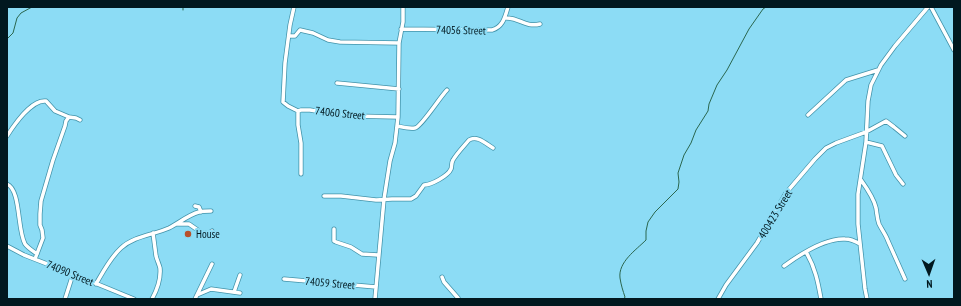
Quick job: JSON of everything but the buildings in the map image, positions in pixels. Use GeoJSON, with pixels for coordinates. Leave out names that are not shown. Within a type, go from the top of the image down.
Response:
{"type":"FeatureCollection","features":[{"type":"Feature","properties":{"kind":"street"},"geometry":{"type":"LineString","coordinates":[[294,7],[290,25],[290,36],[284,73],[283,102],[298,111],[298,124],[301,143],[301,174]]}},
{"type":"Feature","properties":{"kind":"street"},"geometry":{"type":"LineString","coordinates":[[375,299],[384,199],[390,162],[395,143],[398,117],[399,44],[403,7]]}},
{"type":"Feature","properties":{"kind":"street"},"geometry":{"type":"LineString","coordinates":[[508,7],[505,18],[511,18],[530,25],[540,24]]}},
{"type":"Feature","properties":{"kind":"street"},"geometry":{"type":"LineString","coordinates":[[867,299],[858,224],[858,194],[866,142],[868,101],[871,85],[881,65],[928,7]]}},
{"type":"Feature","properties":{"kind":"street"},"geometry":{"type":"LineString","coordinates":[[931,7],[954,50]]}},
{"type":"Feature","properties":{"kind":"street","name":"74056 Street"},"geometry":{"type":"LineString","coordinates":[[401,29],[492,30],[496,29],[505,18]]}},
{"type":"Feature","properties":{"kind":"street"},"geometry":{"type":"LineString","coordinates":[[290,36],[295,36],[300,30],[313,33],[328,40],[340,42],[399,44]]}},
{"type":"Feature","properties":{"kind":"street"},"geometry":{"type":"LineString","coordinates":[[808,114],[846,80],[878,70]]}},
{"type":"Feature","properties":{"kind":"street"},"geometry":{"type":"LineString","coordinates":[[337,83],[399,89]]}},
{"type":"Feature","properties":{"kind":"street"},"geometry":{"type":"LineString","coordinates":[[397,126],[414,128],[420,126],[447,90]]}},
{"type":"Feature","properties":{"kind":"street"},"geometry":{"type":"LineString","coordinates":[[7,136],[14,124],[29,109],[38,102],[44,100],[55,111],[80,120]]}},
{"type":"Feature","properties":{"kind":"street","name":"74060 Street"},"geometry":{"type":"LineString","coordinates":[[298,111],[310,110],[353,116],[398,117]]}},
{"type":"Feature","properties":{"kind":"street"},"geometry":{"type":"LineString","coordinates":[[35,259],[43,238],[40,219],[41,201],[66,121],[69,117]]}},
{"type":"Feature","properties":{"kind":"street","name":"400423 Street"},"geometry":{"type":"LineString","coordinates":[[718,299],[726,285],[757,243],[786,193],[826,148],[836,142],[866,132],[886,121],[905,136]]}},
{"type":"Feature","properties":{"kind":"street"},"geometry":{"type":"LineString","coordinates":[[324,196],[342,196],[376,200],[411,199],[416,196],[424,185],[428,185],[437,179],[443,178],[451,170],[452,161],[468,140],[477,138],[493,148]]}},
{"type":"Feature","properties":{"kind":"street"},"geometry":{"type":"LineString","coordinates":[[866,142],[879,144],[882,146],[896,175],[903,184]]}},
{"type":"Feature","properties":{"kind":"street"},"geometry":{"type":"LineString","coordinates":[[861,180],[868,189],[876,207],[876,215],[905,279]]}},
{"type":"Feature","properties":{"kind":"street"},"geometry":{"type":"LineString","coordinates":[[7,184],[10,185],[14,191],[23,240],[28,248],[37,254]]}},
{"type":"Feature","properties":{"kind":"street"},"geometry":{"type":"LineString","coordinates":[[195,206],[199,207],[201,212]]}},
{"type":"Feature","properties":{"kind":"street"},"geometry":{"type":"LineString","coordinates":[[96,284],[108,263],[122,247],[134,240],[170,227],[199,212],[211,211]]}},
{"type":"Feature","properties":{"kind":"street"},"geometry":{"type":"LineString","coordinates":[[176,224],[189,224],[202,233],[211,232]]}},
{"type":"Feature","properties":{"kind":"street"},"geometry":{"type":"LineString","coordinates":[[334,229],[334,241],[351,247],[362,254],[378,255]]}},
{"type":"Feature","properties":{"kind":"street"},"geometry":{"type":"LineString","coordinates":[[152,299],[156,292],[160,274],[153,234]]}},
{"type":"Feature","properties":{"kind":"street"},"geometry":{"type":"LineString","coordinates":[[784,266],[818,245],[840,239],[848,239],[860,244]]}},
{"type":"Feature","properties":{"kind":"street","name":"74090 Street"},"geometry":{"type":"LineString","coordinates":[[7,246],[24,255],[134,299]]}},
{"type":"Feature","properties":{"kind":"street"},"geometry":{"type":"LineString","coordinates":[[806,252],[815,270],[821,299]]}},
{"type":"Feature","properties":{"kind":"street"},"geometry":{"type":"LineString","coordinates":[[196,297],[212,264]]}},
{"type":"Feature","properties":{"kind":"street"},"geometry":{"type":"LineString","coordinates":[[65,299],[74,274]]}},
{"type":"Feature","properties":{"kind":"street"},"geometry":{"type":"LineString","coordinates":[[234,292],[240,275]]}},
{"type":"Feature","properties":{"kind":"street"},"geometry":{"type":"LineString","coordinates":[[442,277],[444,282],[458,298]]}},
{"type":"Feature","properties":{"kind":"street","name":"74059 Street"},"geometry":{"type":"LineString","coordinates":[[284,279],[376,287]]}},
{"type":"Feature","properties":{"kind":"street"},"geometry":{"type":"LineString","coordinates":[[196,297],[211,289],[240,293]]}},
{"type":"Feature","properties":{"kind":"waterway"},"geometry":{"type":"LineString","coordinates":[[7,39],[13,33],[17,18],[21,13],[32,7]]}},
{"type":"Feature","properties":{"kind":"waterway"},"geometry":{"type":"LineString","coordinates":[[624,299],[625,297],[620,278],[622,267],[628,257],[646,240],[648,222],[655,212],[678,189],[678,173],[684,155],[696,130],[708,111],[709,104],[717,85],[727,70],[749,29],[766,7]]}},
{"type":"Feature","properties":{"kind":"place","name":"House"},"geometry":{"type":"Point","coordinates":[188,234]}}]}
